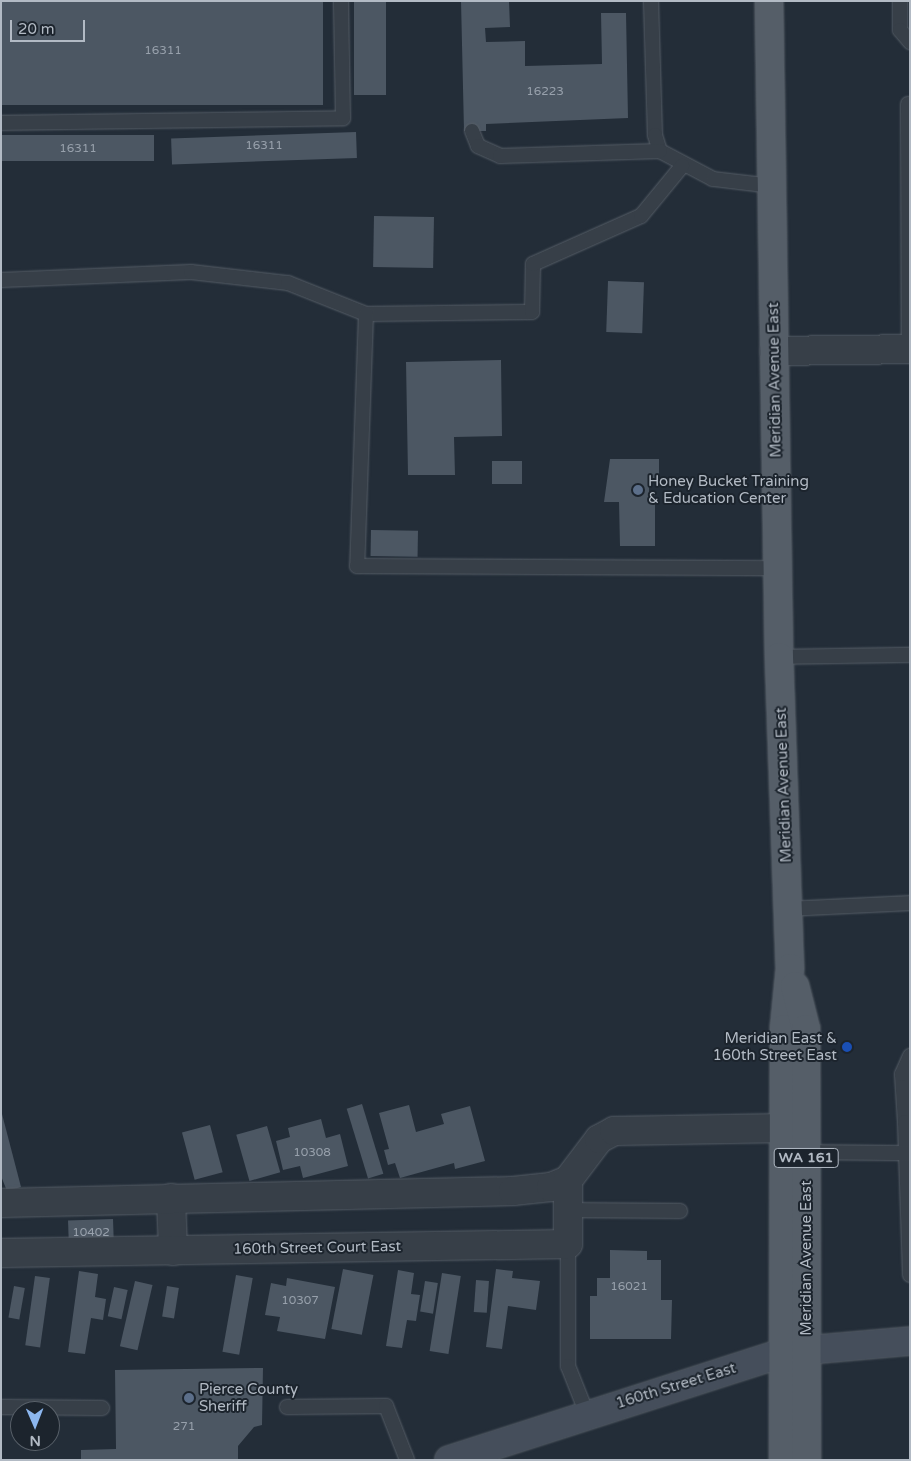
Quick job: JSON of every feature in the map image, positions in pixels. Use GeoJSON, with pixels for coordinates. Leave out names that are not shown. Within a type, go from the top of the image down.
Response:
{"type":"FeatureCollection","features":[{"type":"Feature","properties":{"kind":"main road","name":"Meridian Avenue East"},"geometry":{"type":"LineString","coordinates":[[769,1],[779,657],[790,968],[784,1029],[786,1128],[796,1351],[807,1460]]}},
{"type":"Feature","properties":{"kind":"main road","name":"Meridian Avenue East"},"geometry":{"type":"LineString","coordinates":[[783,1460],[796,1351],[806,1152],[806,1029],[790,968]]}},
{"type":"Feature","properties":{"kind":"street"},"geometry":{"type":"LineString","coordinates":[[774,351],[909,349]]}},
{"type":"Feature","properties":{"kind":"street"},"geometry":{"type":"LineString","coordinates":[[1,1203],[513,1191],[551,1187],[568,1180],[599,1139],[614,1132],[786,1128]]}},
{"type":"Feature","properties":{"kind":"street"},"geometry":{"type":"LineString","coordinates":[[568,1180],[568,1244]]}},
{"type":"Feature","properties":{"kind":"street"},"geometry":{"type":"LineString","coordinates":[[171,1198],[173,1251]]}},
{"type":"Feature","properties":{"kind":"street","name":"160th Street Court East"},"geometry":{"type":"LineString","coordinates":[[1,1253],[568,1244]]}},
{"type":"Feature","properties":{"kind":"street","name":"160th Street East"},"geometry":{"type":"LineString","coordinates":[[449,1460],[587,1414],[796,1351],[910,1341]]}},
{"type":"Feature","properties":{"kind":"lane"},"geometry":{"type":"LineString","coordinates":[[1,123],[343,118],[341,1]]}},
{"type":"Feature","properties":{"kind":"lane"},"geometry":{"type":"LineString","coordinates":[[651,1],[655,135],[660,152]]}},
{"type":"Feature","properties":{"kind":"lane"},"geometry":{"type":"LineString","coordinates":[[900,1],[900,30],[910,42]]}},
{"type":"Feature","properties":{"kind":"lane"},"geometry":{"type":"LineString","coordinates":[[908,104],[909,349]]}},
{"type":"Feature","properties":{"kind":"lane"},"geometry":{"type":"LineString","coordinates":[[472,131],[478,146],[500,156],[660,152],[682,166],[713,179],[772,186]]}},
{"type":"Feature","properties":{"kind":"lane"},"geometry":{"type":"LineString","coordinates":[[1,280],[191,272],[288,283],[366,314],[532,312],[533,264],[641,216],[682,166]]}},
{"type":"Feature","properties":{"kind":"lane"},"geometry":{"type":"LineString","coordinates":[[366,314],[357,566],[778,568]]}},
{"type":"Feature","properties":{"kind":"lane"},"geometry":{"type":"LineString","coordinates":[[779,657],[910,655]]}},
{"type":"Feature","properties":{"kind":"lane"},"geometry":{"type":"LineString","coordinates":[[788,908],[910,903]]}},
{"type":"Feature","properties":{"kind":"lane"},"geometry":{"type":"LineString","coordinates":[[910,1056],[902,1074],[908,1122],[910,1275]]}},
{"type":"Feature","properties":{"kind":"lane"},"geometry":{"type":"LineString","coordinates":[[806,1152],[908,1153]]}},
{"type":"Feature","properties":{"kind":"lane"},"geometry":{"type":"LineString","coordinates":[[568,1210],[680,1211]]}},
{"type":"Feature","properties":{"kind":"lane"},"geometry":{"type":"LineString","coordinates":[[568,1244],[568,1366],[587,1414]]}},
{"type":"Feature","properties":{"kind":"lane"},"geometry":{"type":"LineString","coordinates":[[287,1407],[386,1406],[406,1460]]}},
{"type":"Feature","properties":{"kind":"lane"},"geometry":{"type":"LineString","coordinates":[[1,1407],[102,1408]]}},
{"type":"Feature","properties":{"kind":"building"},"geometry":{"type":"Polygon","coordinates":[[[1,1],[323,1],[323,105],[1,105],[1,1]]]}},
{"type":"Feature","properties":{"kind":"building"},"geometry":{"type":"Polygon","coordinates":[[[354,1],[386,1],[386,95],[354,95],[354,1]]]}},
{"type":"Feature","properties":{"kind":"building"},"geometry":{"type":"Polygon","coordinates":[[[461,1],[509,1],[510,27],[485,28],[486,42],[525,41],[525,66],[602,64],[601,13],[626,13],[628,118],[486,124],[486,131],[464,131],[461,1]]]}},
{"type":"Feature","properties":{"kind":"building"},"geometry":{"type":"Polygon","coordinates":[[[356,132],[357,158],[172,164],[171,138],[356,132]]]}},
{"type":"Feature","properties":{"kind":"building"},"geometry":{"type":"Polygon","coordinates":[[[1,135],[154,135],[154,161],[1,161],[1,135]]]}},
{"type":"Feature","properties":{"kind":"building"},"geometry":{"type":"Polygon","coordinates":[[[374,216],[434,217],[433,268],[373,267],[374,216]]]}},
{"type":"Feature","properties":{"kind":"building"},"geometry":{"type":"Polygon","coordinates":[[[608,281],[644,282],[642,333],[606,332],[608,281]]]}},
{"type":"Feature","properties":{"kind":"building"},"geometry":{"type":"Polygon","coordinates":[[[501,360],[502,436],[454,437],[455,475],[408,475],[406,362],[501,360]]]}},
{"type":"Feature","properties":{"kind":"building"},"geometry":{"type":"Polygon","coordinates":[[[610,459],[659,459],[659,479],[649,480],[649,495],[655,495],[655,546],[620,546],[619,502],[604,502],[610,459]]]}},
{"type":"Feature","properties":{"kind":"building"},"geometry":{"type":"Polygon","coordinates":[[[492,461],[522,461],[522,484],[492,484],[492,461]]]}},
{"type":"Feature","properties":{"kind":"building"},"geometry":{"type":"Polygon","coordinates":[[[371,530],[418,531],[418,557],[371,556],[371,530]]]}},
{"type":"Feature","properties":{"kind":"building"},"geometry":{"type":"Polygon","coordinates":[[[362,1104],[383,1174],[368,1178],[347,1109],[362,1104]]]}},
{"type":"Feature","properties":{"kind":"building"},"geometry":{"type":"Polygon","coordinates":[[[409,1105],[416,1132],[444,1124],[441,1114],[470,1106],[485,1161],[455,1169],[454,1163],[400,1178],[395,1163],[388,1165],[384,1150],[389,1149],[379,1113],[409,1105]]]}},
{"type":"Feature","properties":{"kind":"building"},"geometry":{"type":"Polygon","coordinates":[[[2,1114],[21,1187],[7,1191],[1,1176],[2,1114]]]}},
{"type":"Feature","properties":{"kind":"building"},"geometry":{"type":"Polygon","coordinates":[[[321,1119],[326,1138],[340,1134],[348,1166],[303,1178],[300,1166],[283,1170],[276,1141],[290,1137],[288,1128],[321,1119]]]}},
{"type":"Feature","properties":{"kind":"building"},"geometry":{"type":"Polygon","coordinates":[[[210,1125],[223,1172],[195,1180],[182,1133],[210,1125]]]}},
{"type":"Feature","properties":{"kind":"building"},"geometry":{"type":"Polygon","coordinates":[[[267,1126],[280,1172],[249,1181],[236,1135],[267,1126]]]}},
{"type":"Feature","properties":{"kind":"building"},"geometry":{"type":"Polygon","coordinates":[[[113,1219],[114,1245],[69,1247],[68,1221],[113,1219]]]}},
{"type":"Feature","properties":{"kind":"building"},"geometry":{"type":"Polygon","coordinates":[[[610,1250],[647,1251],[647,1260],[661,1260],[661,1300],[672,1300],[671,1339],[590,1339],[590,1296],[597,1296],[597,1278],[610,1278],[610,1250]]]}},
{"type":"Feature","properties":{"kind":"building"},"geometry":{"type":"Polygon","coordinates":[[[343,1269],[373,1275],[362,1335],[331,1329],[343,1269]]]}},
{"type":"Feature","properties":{"kind":"building"},"geometry":{"type":"Polygon","coordinates":[[[496,1269],[513,1271],[512,1278],[540,1281],[536,1310],[508,1306],[502,1349],[486,1347],[496,1269]]]}},
{"type":"Feature","properties":{"kind":"building"},"geometry":{"type":"Polygon","coordinates":[[[398,1270],[414,1273],[411,1294],[420,1295],[416,1321],[407,1320],[402,1348],[386,1346],[398,1270]]]}},
{"type":"Feature","properties":{"kind":"building"},"geometry":{"type":"Polygon","coordinates":[[[79,1271],[98,1274],[95,1297],[106,1299],[103,1320],[91,1318],[85,1354],[68,1352],[79,1271]]]}},
{"type":"Feature","properties":{"kind":"building"},"geometry":{"type":"Polygon","coordinates":[[[442,1273],[461,1276],[448,1354],[430,1351],[442,1273]]]}},
{"type":"Feature","properties":{"kind":"building"},"geometry":{"type":"Polygon","coordinates":[[[236,1275],[253,1278],[239,1355],[222,1352],[236,1275]]]}},
{"type":"Feature","properties":{"kind":"building"},"geometry":{"type":"Polygon","coordinates":[[[35,1276],[50,1278],[40,1347],[25,1345],[35,1276]]]}},
{"type":"Feature","properties":{"kind":"building"},"geometry":{"type":"Polygon","coordinates":[[[287,1278],[335,1287],[325,1339],[277,1331],[280,1317],[265,1315],[271,1283],[286,1286],[287,1278]]]}},
{"type":"Feature","properties":{"kind":"building"},"geometry":{"type":"Polygon","coordinates":[[[476,1280],[489,1281],[487,1313],[474,1312],[476,1280]]]}},
{"type":"Feature","properties":{"kind":"building"},"geometry":{"type":"Polygon","coordinates":[[[135,1281],[153,1285],[137,1350],[120,1346],[135,1281]]]}},
{"type":"Feature","properties":{"kind":"building"},"geometry":{"type":"Polygon","coordinates":[[[425,1281],[438,1283],[433,1314],[420,1312],[425,1281]]]}},
{"type":"Feature","properties":{"kind":"building"},"geometry":{"type":"Polygon","coordinates":[[[14,1286],[25,1288],[19,1319],[8,1318],[14,1286]]]}},
{"type":"Feature","properties":{"kind":"building"},"geometry":{"type":"Polygon","coordinates":[[[167,1286],[179,1288],[174,1318],[162,1317],[167,1286]]]}},
{"type":"Feature","properties":{"kind":"building"},"geometry":{"type":"Polygon","coordinates":[[[114,1287],[128,1290],[121,1319],[108,1316],[114,1287]]]}},
{"type":"Feature","properties":{"kind":"building","name":"Pierce County Sheriff"},"geometry":{"type":"Polygon","coordinates":[[[263,1368],[262,1425],[254,1427],[238,1446],[238,1460],[81,1460],[81,1450],[116,1449],[115,1370],[263,1368]]]}},
{"type":"Feature","properties":{"kind":"place","name":"Honey Bucket Training & Education Center"},"geometry":{"type":"Point","coordinates":[638,490]}},
{"type":"Feature","properties":{"kind":"place","name":"Meridian East & 160th Street East"},"geometry":{"type":"Point","coordinates":[847,1047]}},
{"type":"Feature","properties":{"kind":"place","name":"Pierce County Sheriff"},"geometry":{"type":"Point","coordinates":[189,1398]}}]}
